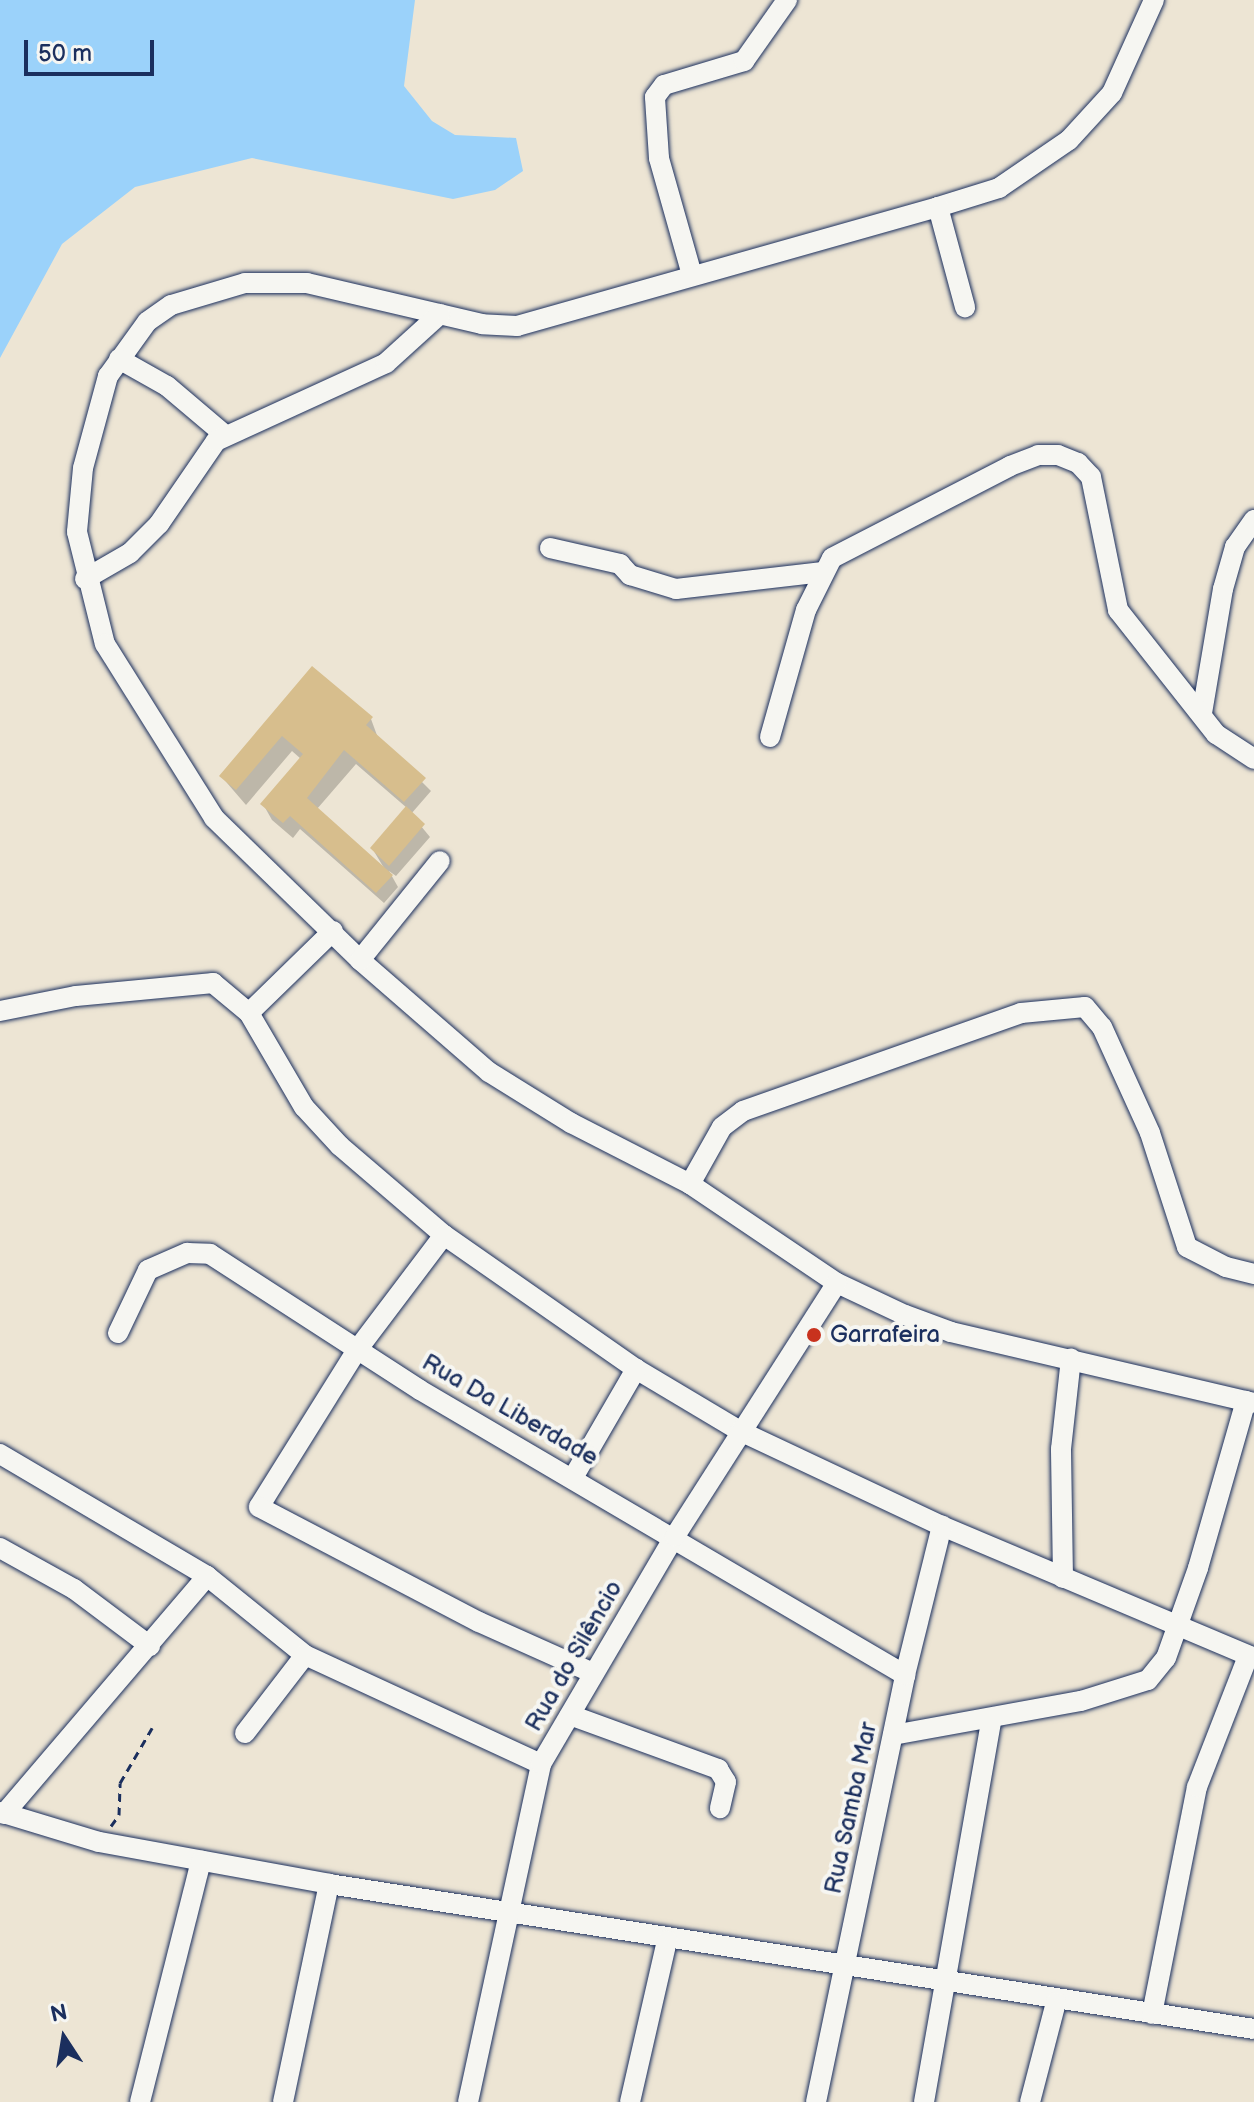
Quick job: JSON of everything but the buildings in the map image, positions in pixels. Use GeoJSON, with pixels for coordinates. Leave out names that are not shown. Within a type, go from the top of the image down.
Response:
{"type":"FeatureCollection","features":[{"type":"Feature","properties":{"kind":"street"},"geometry":{"type":"LineString","coordinates":[[692,275],[659,158],[655,97],[664,85],[744,61],[787,0]]}},
{"type":"Feature","properties":{"kind":"street"},"geometry":{"type":"LineString","coordinates":[[893,1735],[1129,1690],[1158,1670],[1198,1568],[1250,1402],[951,1332],[837,1283],[690,1184],[571,1123],[489,1072],[360,960],[214,818],[105,644],[85,579],[77,532],[79,493],[108,376],[147,322],[171,305],[245,283],[307,283],[440,314],[517,326],[938,207],[999,188],[1069,140],[1112,93],[1154,0]]}},
{"type":"Feature","properties":{"kind":"street"},"geometry":{"type":"LineString","coordinates":[[938,207],[965,307]]}},
{"type":"Feature","properties":{"kind":"street"},"geometry":{"type":"LineString","coordinates":[[85,579],[130,553],[159,524],[207,450],[225,435],[386,363],[440,314]]}},
{"type":"Feature","properties":{"kind":"street"},"geometry":{"type":"LineString","coordinates":[[119,359],[167,386],[225,435]]}},
{"type":"Feature","properties":{"kind":"street"},"geometry":{"type":"LineString","coordinates":[[770,737],[806,610],[832,558],[906,516],[1038,455],[1058,455],[1078,463],[1091,477],[1118,610],[1228,745],[1254,759]]}},
{"type":"Feature","properties":{"kind":"street"},"geometry":{"type":"LineString","coordinates":[[1202,713],[1223,589],[1235,547],[1254,520]]}},
{"type":"Feature","properties":{"kind":"street"},"geometry":{"type":"LineString","coordinates":[[550,548],[620,564],[630,575],[676,589],[823,572]]}},
{"type":"Feature","properties":{"kind":"street"},"geometry":{"type":"LineString","coordinates":[[360,960],[440,861]]}},
{"type":"Feature","properties":{"kind":"street"},"geometry":{"type":"LineString","coordinates":[[249,1013],[333,931]]}},
{"type":"Feature","properties":{"kind":"street"},"geometry":{"type":"LineString","coordinates":[[0,1011],[76,996],[213,983],[249,1013],[304,1107],[340,1146],[444,1235],[636,1369],[740,1431],[942,1526],[1251,1657],[1197,1787],[1152,2014]]}},
{"type":"Feature","properties":{"kind":"street"},"geometry":{"type":"LineString","coordinates":[[690,1184],[722,1127],[743,1111],[1021,1013],[1085,1007],[1109,1040],[1150,1133],[1187,1247],[1226,1267],[1254,1274]]}},
{"type":"Feature","properties":{"kind":"street"},"geometry":{"type":"LineString","coordinates":[[444,1235],[357,1350],[259,1507],[479,1622],[593,1673]]}},
{"type":"Feature","properties":{"kind":"street","name":"Rua Da Liberdade"},"geometry":{"type":"LineString","coordinates":[[118,1333],[148,1270],[200,1252],[357,1350],[905,1675]]}},
{"type":"Feature","properties":{"kind":"street","name":"Rua do Silêncio"},"geometry":{"type":"LineString","coordinates":[[468,2102],[541,1764],[675,1536],[837,1283]]}},
{"type":"Feature","properties":{"kind":"street"},"geometry":{"type":"LineString","coordinates":[[1063,1578],[1061,1449],[1071,1359]]}},
{"type":"Feature","properties":{"kind":"street"},"geometry":{"type":"LineString","coordinates":[[574,1476],[636,1369]]}},
{"type":"Feature","properties":{"kind":"street"},"geometry":{"type":"LineString","coordinates":[[0,1454],[207,1576],[305,1655],[541,1764]]}},
{"type":"Feature","properties":{"kind":"street","name":"Rua Samba Mar"},"geometry":{"type":"LineString","coordinates":[[816,2102],[905,1675],[942,1526]]}},
{"type":"Feature","properties":{"kind":"street"},"geometry":{"type":"LineString","coordinates":[[0,1548],[74,1589],[150,1646]]}},
{"type":"Feature","properties":{"kind":"street"},"geometry":{"type":"LineString","coordinates":[[207,1576],[150,1646],[93,1705],[2,1813],[99,1842],[329,1884],[845,1968],[943,1980],[1056,2002],[1254,2029]]}},
{"type":"Feature","properties":{"kind":"street"},"geometry":{"type":"LineString","coordinates":[[245,1733],[305,1655]]}},
{"type":"Feature","properties":{"kind":"street"},"geometry":{"type":"LineString","coordinates":[[570,1715],[718,1769],[726,1782],[720,1808]]}},
{"type":"Feature","properties":{"kind":"street"},"geometry":{"type":"LineString","coordinates":[[924,2102],[943,1980],[992,1718]]}},
{"type":"Feature","properties":{"kind":"street"},"geometry":{"type":"LineString","coordinates":[[140,2102],[201,1861]]}},
{"type":"Feature","properties":{"kind":"street"},"geometry":{"type":"LineString","coordinates":[[283,2102],[329,1884]]}},
{"type":"Feature","properties":{"kind":"street"},"geometry":{"type":"LineString","coordinates":[[630,2102],[667,1940]]}},
{"type":"Feature","properties":{"kind":"street"},"geometry":{"type":"LineString","coordinates":[[1030,2102],[1056,2002]]}},
{"type":"Feature","properties":{"kind":"path"},"geometry":{"type":"LineString","coordinates":[[99,1842],[119,1815],[120,1783],[152,1728]]}},
{"type":"Feature","properties":{"kind":"water"},"geometry":{"type":"Polygon","coordinates":[[[0,0],[415,0],[404,86],[432,121],[455,135],[516,138],[523,171],[495,190],[453,199],[252,158],[135,187],[62,244],[0,358],[0,0]]]}},
{"type":"Feature","properties":{"kind":"place","name":"Garrafeira"},"geometry":{"type":"Point","coordinates":[814,1335]}}]}
